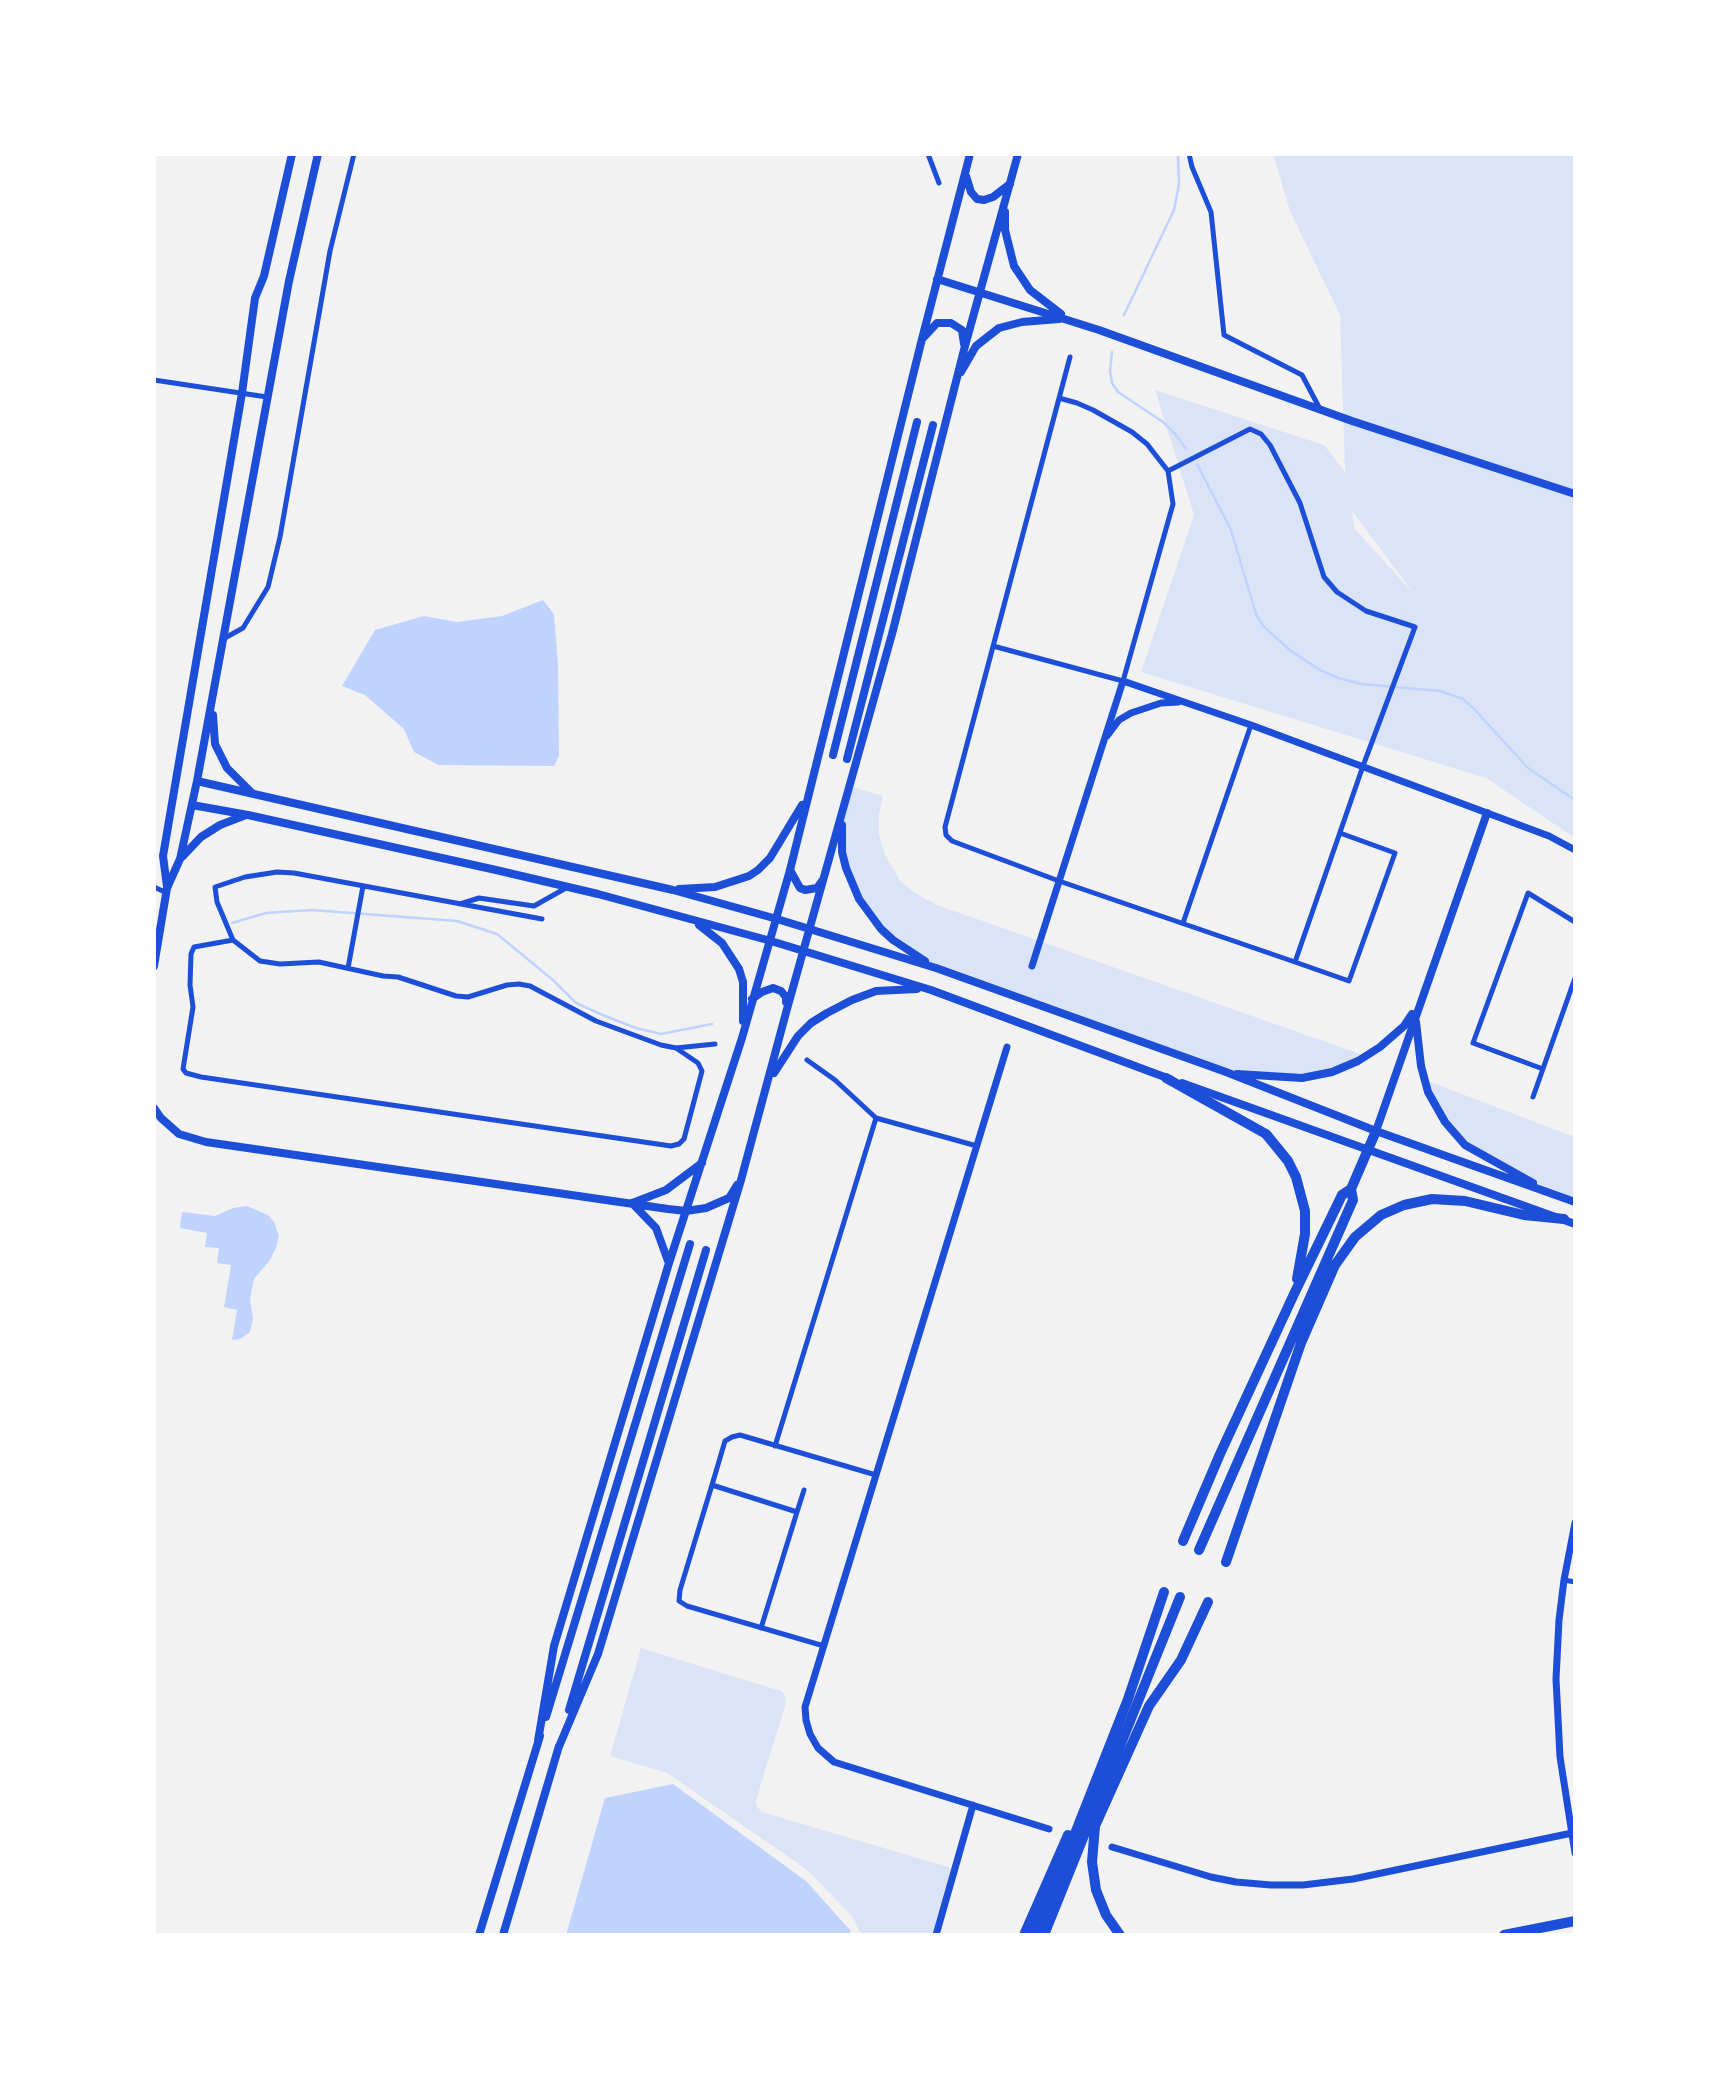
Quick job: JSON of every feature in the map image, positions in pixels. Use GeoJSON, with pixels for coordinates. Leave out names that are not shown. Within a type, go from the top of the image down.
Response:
{"type":"FeatureCollection","features":[{"type":"Feature","properties":{"kind":"highway"},"geometry":{"type":"LineString","coordinates":[[1166,1077],[1266,1134],[1288,1161],[1303,1197],[1305,1217],[1305,1234],[1294,1294]]}},
{"type":"Feature","properties":{"kind":"highway"},"geometry":{"type":"LineString","coordinates":[[1184,1541],[1220,1454],[1294,1294],[1342,1195],[1351,1189],[1376,1131]]}},
{"type":"Feature","properties":{"kind":"highway"},"geometry":{"type":"LineString","coordinates":[[1199,1550],[1353,1200],[1351,1189]]}},
{"type":"Feature","properties":{"kind":"highway"},"geometry":{"type":"LineString","coordinates":[[1226,1562],[1301,1343],[1335,1265],[1355,1237],[1381,1215],[1424,1200],[1465,1201],[1524,1215],[1564,1219]]}},
{"type":"Feature","properties":{"kind":"highway"},"geometry":{"type":"LineString","coordinates":[[1114,1759],[1128,1699],[1164,1592]]}},
{"type":"Feature","properties":{"kind":"highway"},"geometry":{"type":"LineString","coordinates":[[1035,1935],[1114,1759],[1180,1597]]}},
{"type":"Feature","properties":{"kind":"highway"},"geometry":{"type":"LineString","coordinates":[[1114,1759],[1181,1660],[1208,1602]]}},
{"type":"Feature","properties":{"kind":"highway"},"geometry":{"type":"LineString","coordinates":[[1024,1935],[1085,1822]]}},
{"type":"Feature","properties":{"kind":"highway"},"geometry":{"type":"LineString","coordinates":[[1044,1935],[1085,1822]]}},
{"type":"Feature","properties":{"kind":"highway"},"geometry":{"type":"LineString","coordinates":[[1085,1822],[1096,1890],[1106,1915],[1119,1935]]}},
{"type":"Feature","properties":{"kind":"highway"},"geometry":{"type":"LineString","coordinates":[[1504,1935],[1575,1921]]}},
{"type":"Feature","properties":{"kind":"main road"},"geometry":{"type":"LineString","coordinates":[[167,890],[163,856],[256,298],[264,276],[292,154]]}},
{"type":"Feature","properties":{"kind":"main road"},"geometry":{"type":"LineString","coordinates":[[154,966],[167,890],[180,859],[197,782],[289,281],[318,154]]}},
{"type":"Feature","properties":{"kind":"main road"},"geometry":{"type":"LineString","coordinates":[[538,1741],[554,1646],[669,1263],[771,942],[970,154]]}},
{"type":"Feature","properties":{"kind":"main road"},"geometry":{"type":"LineString","coordinates":[[558,1749],[598,1654],[741,1180],[892,634],[965,346],[1018,154]]}},
{"type":"Feature","properties":{"kind":"main road"},"geometry":{"type":"LineString","coordinates":[[965,173],[971,192],[977,199],[993,197],[1010,184]]}},
{"type":"Feature","properties":{"kind":"main road"},"geometry":{"type":"LineString","coordinates":[[1004,201],[1005,230],[1014,266],[1030,290],[1066,318]]}},
{"type":"Feature","properties":{"kind":"main road"},"geometry":{"type":"LineString","coordinates":[[937,279],[1066,318],[1352,421],[1575,494]]}},
{"type":"Feature","properties":{"kind":"main road"},"geometry":{"type":"LineString","coordinates":[[957,380],[976,346],[999,328],[1022,322],[1066,318]]}},
{"type":"Feature","properties":{"kind":"main road"},"geometry":{"type":"LineString","coordinates":[[922,339],[937,323],[951,323],[962,330],[965,346]]}},
{"type":"Feature","properties":{"kind":"main road"},"geometry":{"type":"LineString","coordinates":[[833,755],[918,422]]}},
{"type":"Feature","properties":{"kind":"main road"},"geometry":{"type":"LineString","coordinates":[[847,759],[933,425]]}},
{"type":"Feature","properties":{"kind":"main road"},"geometry":{"type":"LineString","coordinates":[[217,672],[213,713],[215,744],[227,768],[252,793]]}},
{"type":"Feature","properties":{"kind":"main road"},"geometry":{"type":"LineString","coordinates":[[197,782],[673,890],[810,929],[936,968],[1575,1202]]}},
{"type":"Feature","properties":{"kind":"main road"},"geometry":{"type":"LineString","coordinates":[[673,890],[715,887],[749,876],[758,870],[778,846],[807,796]]}},
{"type":"Feature","properties":{"kind":"main road"},"geometry":{"type":"LineString","coordinates":[[845,802],[842,852],[859,899],[893,940],[936,968]]}},
{"type":"Feature","properties":{"kind":"main road"},"geometry":{"type":"LineString","coordinates":[[192,804],[546,882],[803,951],[931,990],[1575,1224]]}},
{"type":"Feature","properties":{"kind":"main road"},"geometry":{"type":"LineString","coordinates":[[1376,1131],[1486,813]]}},
{"type":"Feature","properties":{"kind":"main road"},"geometry":{"type":"LineString","coordinates":[[180,859],[201,837],[220,825],[248,815]]}},
{"type":"Feature","properties":{"kind":"main road"},"geometry":{"type":"LineString","coordinates":[[790,870],[800,888],[805,891],[817,888],[824,878]]}},
{"type":"Feature","properties":{"kind":"main road"},"geometry":{"type":"LineString","coordinates":[[691,919],[722,943],[739,970],[743,982],[742,1038]]}},
{"type":"Feature","properties":{"kind":"main road"},"geometry":{"type":"LineString","coordinates":[[752,999],[772,988],[781,991],[786,997],[787,1009]]}},
{"type":"Feature","properties":{"kind":"main road"},"geometry":{"type":"LineString","coordinates":[[769,1081],[797,1036],[811,1023],[838,1006],[876,991],[909,988],[931,990]]}},
{"type":"Feature","properties":{"kind":"main road"},"geometry":{"type":"LineString","coordinates":[[1226,1072],[1302,1078],[1332,1072],[1358,1061],[1380,1047],[1404,1026],[1418,1006]]}},
{"type":"Feature","properties":{"kind":"main road"},"geometry":{"type":"LineString","coordinates":[[1418,1006],[1416,1028],[1421,1066],[1428,1091],[1445,1122],[1465,1145],[1554,1195]]}},
{"type":"Feature","properties":{"kind":"main road"},"geometry":{"type":"LineString","coordinates":[[154,1108],[179,1134],[206,1142],[687,1211],[706,1208],[729,1198],[741,1180]]}},
{"type":"Feature","properties":{"kind":"main road"},"geometry":{"type":"LineString","coordinates":[[632,1203],[666,1190],[702,1163]]}},
{"type":"Feature","properties":{"kind":"main road"},"geometry":{"type":"LineString","coordinates":[[632,1203],[656,1228],[669,1263]]}},
{"type":"Feature","properties":{"kind":"main road"},"geometry":{"type":"LineString","coordinates":[[479,1935],[690,1244]]}},
{"type":"Feature","properties":{"kind":"main road"},"geometry":{"type":"LineString","coordinates":[[503,1935],[706,1250]]}},
{"type":"Feature","properties":{"kind":"street"},"geometry":{"type":"LineString","coordinates":[[223,639],[243,628],[268,587],[280,537],[330,251],[354,154]]}},
{"type":"Feature","properties":{"kind":"street"},"geometry":{"type":"LineString","coordinates":[[928,154],[939,183]]}},
{"type":"Feature","properties":{"kind":"street"},"geometry":{"type":"LineString","coordinates":[[1189,154],[1212,212],[1224,335],[1302,375],[1320,408]]}},
{"type":"Feature","properties":{"kind":"street"},"geometry":{"type":"LineString","coordinates":[[1070,357],[945,827],[946,835],[952,841],[1059,881],[1349,981],[1395,853],[1340,833]]}},
{"type":"Feature","properties":{"kind":"street"},"geometry":{"type":"LineString","coordinates":[[154,380],[267,397]]}},
{"type":"Feature","properties":{"kind":"street"},"geometry":{"type":"LineString","coordinates":[[1032,966],[1122,681],[1173,504],[1168,471],[1147,444],[1132,432],[1093,410],[1077,402],[1059,398]]}},
{"type":"Feature","properties":{"kind":"street"},"geometry":{"type":"LineString","coordinates":[[1168,471],[1250,429],[1261,434],[1270,445],[1300,503],[1324,576],[1337,592],[1366,611],[1415,627],[1295,962]]}},
{"type":"Feature","properties":{"kind":"street"},"geometry":{"type":"LineString","coordinates":[[993,646],[1122,681],[1186,702],[1549,836],[1575,849]]}},
{"type":"Feature","properties":{"kind":"street"},"geometry":{"type":"LineString","coordinates":[[1104,739],[1119,720],[1131,713],[1161,703],[1186,702]]}},
{"type":"Feature","properties":{"kind":"street"},"geometry":{"type":"LineString","coordinates":[[1183,923],[1251,725]]}},
{"type":"Feature","properties":{"kind":"street"},"geometry":{"type":"LineString","coordinates":[[233,940],[194,947],[191,954],[190,985],[193,1007],[182,1063],[183,1069],[192,1075],[671,1146],[679,1144],[684,1139],[702,1071],[698,1063],[676,1048],[596,1021],[530,986],[507,985],[468,996],[456,996],[398,977],[318,962],[280,964],[260,961],[233,940],[216,902],[215,887],[245,877],[277,872],[294,873],[542,919]]}},
{"type":"Feature","properties":{"kind":"street"},"geometry":{"type":"LineString","coordinates":[[546,882],[554,894]]}},
{"type":"Feature","properties":{"kind":"street"},"geometry":{"type":"LineString","coordinates":[[348,968],[363,886]]}},
{"type":"Feature","properties":{"kind":"street"},"geometry":{"type":"LineString","coordinates":[[154,887],[167,890]]}},
{"type":"Feature","properties":{"kind":"street"},"geometry":{"type":"LineString","coordinates":[[459,904],[479,898],[534,906],[562,889],[569,888]]}},
{"type":"Feature","properties":{"kind":"street"},"geometry":{"type":"LineString","coordinates":[[1544,1069],[1473,1043],[1528,893],[1575,922]]}},
{"type":"Feature","properties":{"kind":"street"},"geometry":{"type":"LineString","coordinates":[[1533,1097],[1575,978]]}},
{"type":"Feature","properties":{"kind":"street"},"geometry":{"type":"LineString","coordinates":[[676,1048],[715,1044]]}},
{"type":"Feature","properties":{"kind":"street"},"geometry":{"type":"LineString","coordinates":[[1007,1047],[805,1708],[810,1734],[818,1748],[834,1762],[1049,1829]]}},
{"type":"Feature","properties":{"kind":"street"},"geometry":{"type":"LineString","coordinates":[[807,1060],[835,1080],[876,1118],[977,1146]]}},
{"type":"Feature","properties":{"kind":"street"},"geometry":{"type":"LineString","coordinates":[[775,1446],[876,1118]]}},
{"type":"Feature","properties":{"kind":"street"},"geometry":{"type":"LineString","coordinates":[[824,1646],[687,1606],[679,1601],[725,1441],[740,1435],[876,1475]]}},
{"type":"Feature","properties":{"kind":"street"},"geometry":{"type":"LineString","coordinates":[[712,1485],[797,1512]]}},
{"type":"Feature","properties":{"kind":"street"},"geometry":{"type":"LineString","coordinates":[[761,1628],[804,1490]]}},
{"type":"Feature","properties":{"kind":"street"},"geometry":{"type":"LineString","coordinates":[[1575,1523],[1559,1620],[1556,1679],[1560,1757],[1575,1853]]}},
{"type":"Feature","properties":{"kind":"street"},"geometry":{"type":"LineString","coordinates":[[1564,1580],[1575,1582]]}},
{"type":"Feature","properties":{"kind":"street"},"geometry":{"type":"LineString","coordinates":[[936,1935],[973,1805]]}},
{"type":"Feature","properties":{"kind":"street"},"geometry":{"type":"LineString","coordinates":[[1112,1847],[1211,1877],[1271,1885],[1303,1885],[1353,1879],[1574,1833]]}},
{"type":"Feature","properties":{"kind":"shaded area"},"geometry":{"type":"Polygon","coordinates":[[[1273,154],[1575,154],[1575,838],[1486,778],[1141,672],[1194,515],[1155,390],[1324,445],[1345,472],[1340,315],[1290,211],[1273,154]],[[1352,511],[1355,529],[1414,594],[1352,511]]]}},
{"type":"Feature","properties":{"kind":"shaded area"},"geometry":{"type":"Polygon","coordinates":[[[850,786],[883,796],[879,814],[879,835],[886,857],[901,882],[937,905],[1366,1056],[1344,1067],[1302,1078],[1239,1074],[936,968],[893,940],[851,882],[842,828],[850,786]]]}},
{"type":"Feature","properties":{"kind":"shaded area"},"geometry":{"type":"Polygon","coordinates":[[[1425,1080],[1575,1137],[1575,1202],[1554,1195],[1465,1145],[1445,1122],[1425,1080]]]}},
{"type":"Feature","properties":{"kind":"shaded area"},"geometry":{"type":"Polygon","coordinates":[[[641,1648],[781,1691],[785,1695],[786,1703],[757,1797],[758,1808],[762,1812],[955,1869],[936,1935],[862,1935],[851,1915],[806,1869],[667,1773],[610,1756],[641,1648]]]}},
{"type":"Feature","properties":{"kind":"water"},"geometry":{"type":"Polygon","coordinates":[[[543,600],[554,614],[558,665],[559,756],[554,766],[439,765],[414,752],[404,729],[365,695],[342,686],[375,630],[424,616],[457,622],[502,616],[543,600]]]}},
{"type":"Feature","properties":{"kind":"water"},"geometry":{"type":"Polygon","coordinates":[[[247,1206],[268,1215],[279,1236],[270,1260],[254,1279],[250,1299],[253,1318],[250,1332],[240,1339],[232,1340],[237,1310],[224,1307],[231,1265],[217,1263],[219,1248],[205,1247],[207,1233],[180,1228],[182,1212],[215,1216],[233,1208],[247,1206]]]}},
{"type":"Feature","properties":{"kind":"water"},"geometry":{"type":"Polygon","coordinates":[[[673,1784],[806,1881],[852,1935],[566,1935],[605,1798],[673,1784]]]}},
{"type":"Feature","properties":{"kind":"waterway"},"geometry":{"type":"LineString","coordinates":[[1124,315],[1174,210],[1179,184],[1178,154]]}},
{"type":"Feature","properties":{"kind":"waterway"},"geometry":{"type":"LineString","coordinates":[[1112,352],[1110,371],[1112,383],[1118,392],[1163,422],[1186,449]]}},
{"type":"Feature","properties":{"kind":"waterway"},"geometry":{"type":"LineString","coordinates":[[1197,464],[1231,530],[1256,614],[1263,626],[1291,651],[1338,678],[1361,684],[1440,691],[1463,699],[1528,768],[1575,800]]}},
{"type":"Feature","properties":{"kind":"waterway"},"geometry":{"type":"LineString","coordinates":[[232,923],[266,913],[312,910],[457,921],[497,934],[553,980],[576,1003],[605,1016],[661,1034],[712,1024]]}}]}
